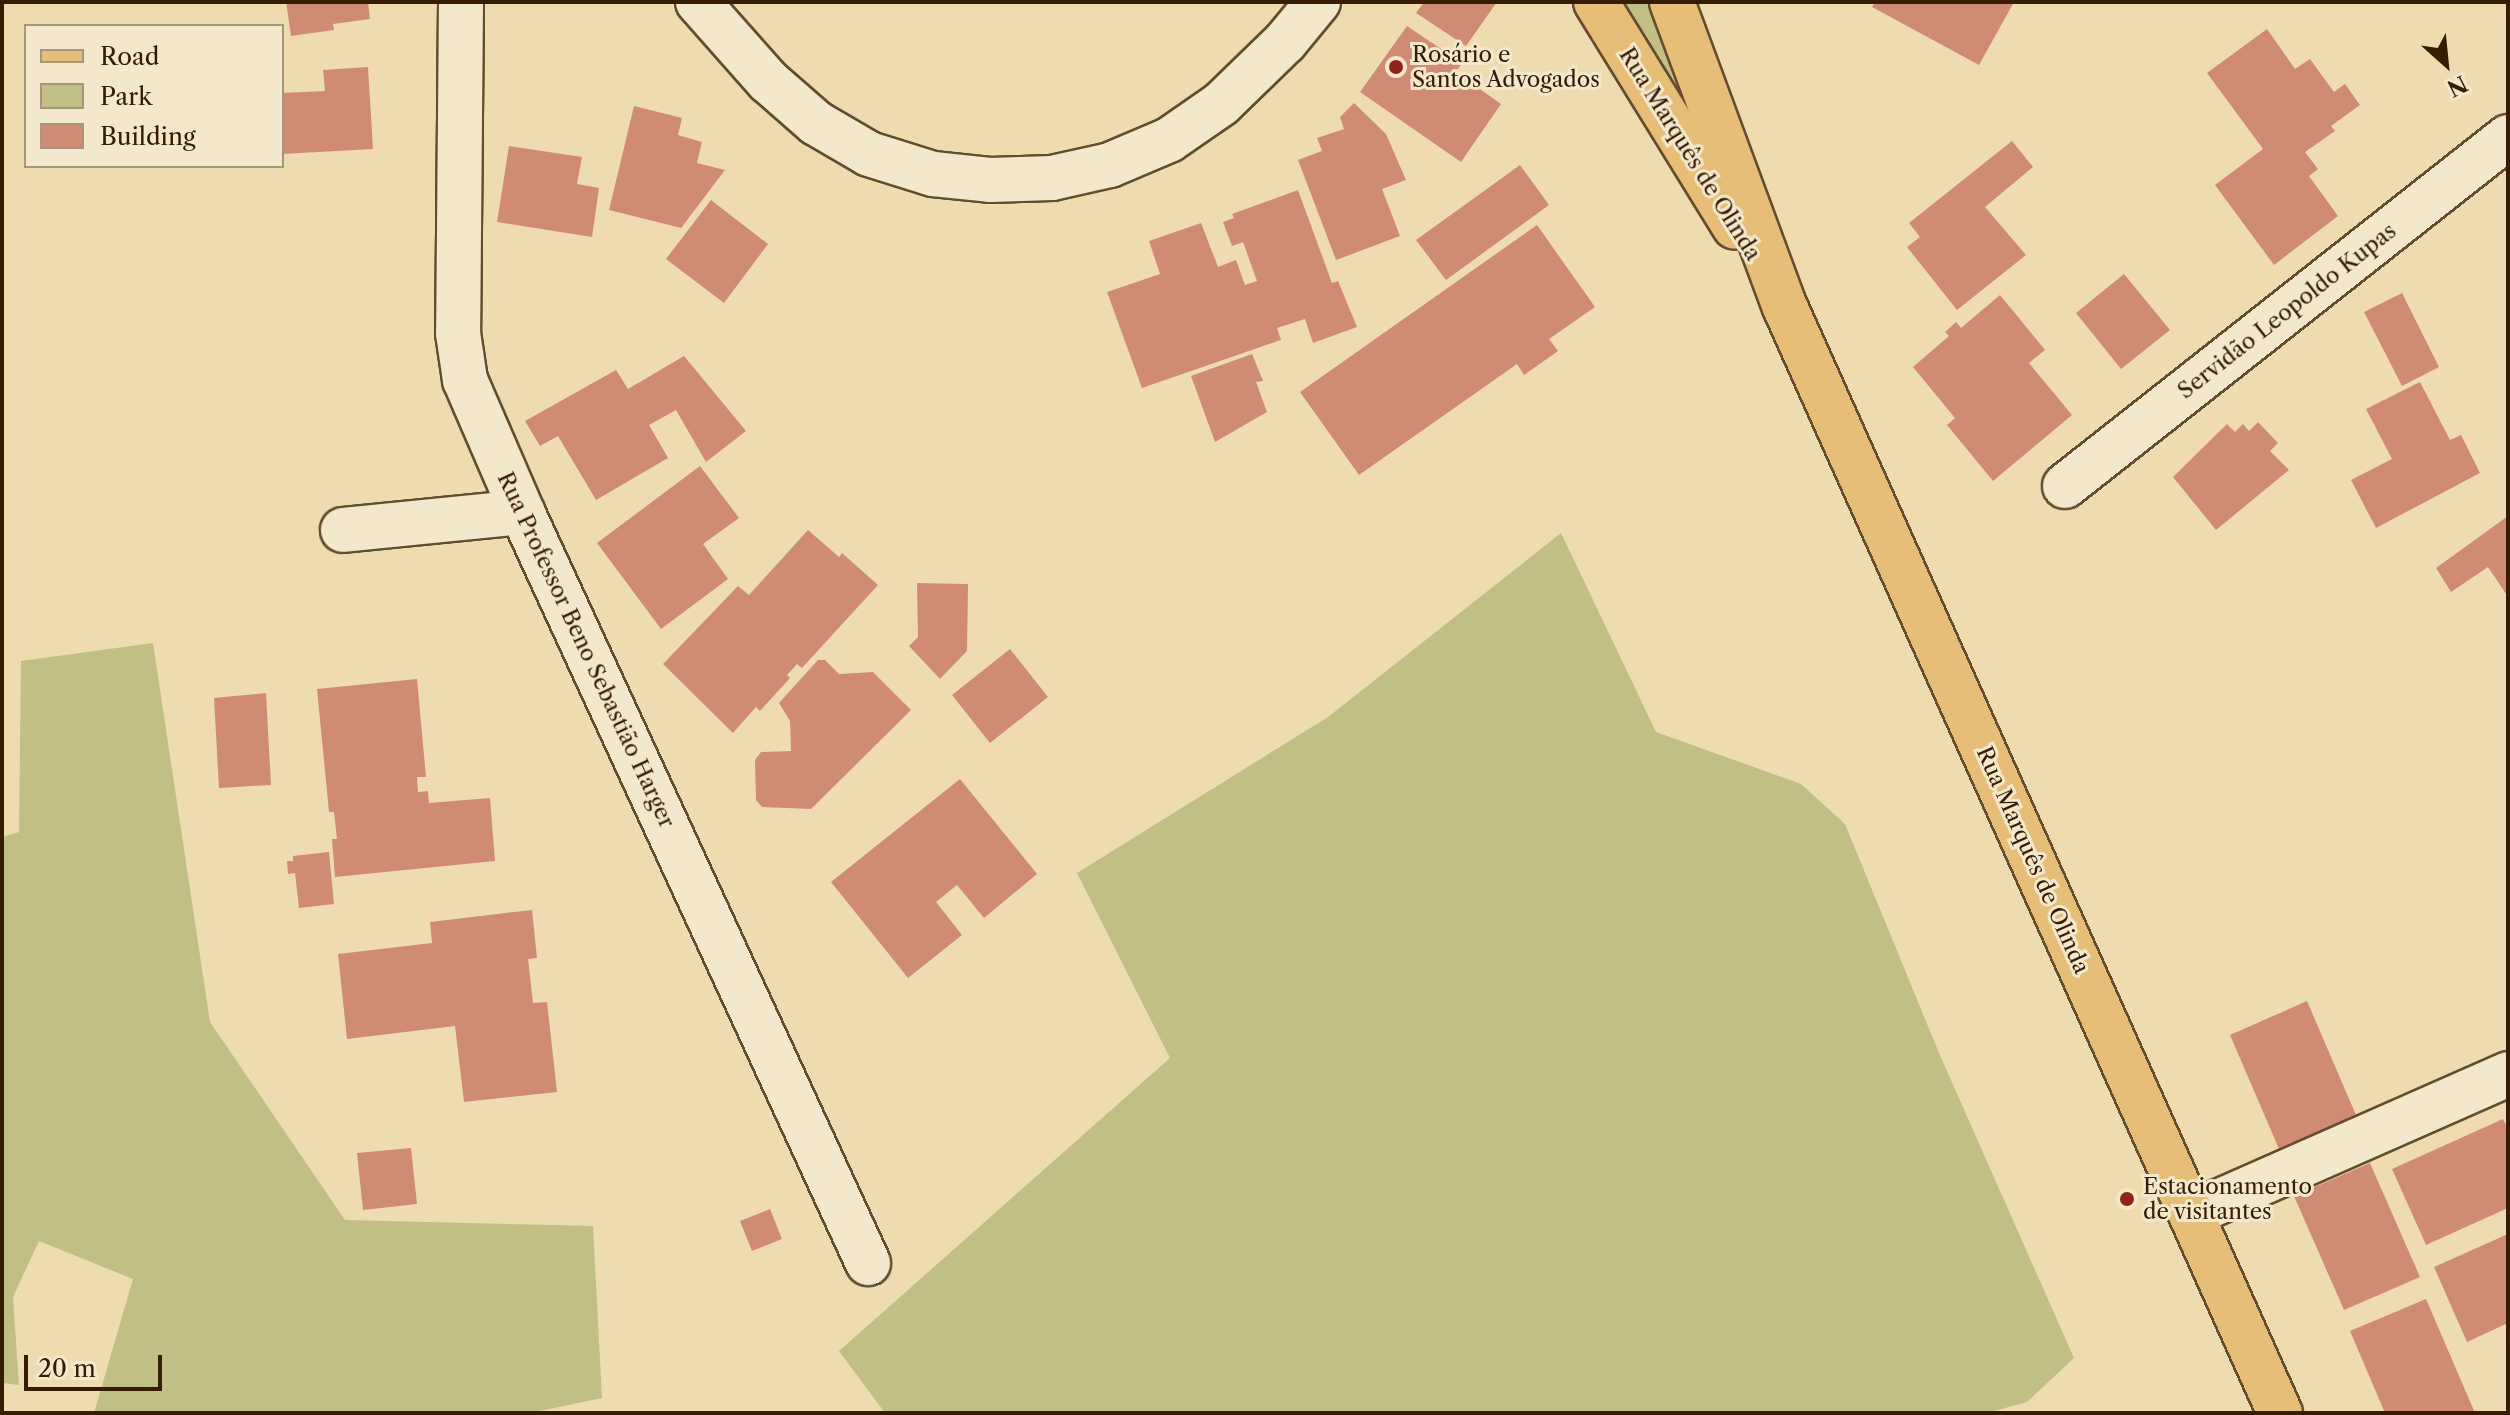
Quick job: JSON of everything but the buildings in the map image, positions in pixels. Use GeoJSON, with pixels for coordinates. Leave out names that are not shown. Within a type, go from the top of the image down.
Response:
{"type":"FeatureCollection","features":[{"type":"Feature","properties":{"kind":"main road","name":"Rua Marquês de Olinda"},"geometry":{"type":"LineString","coordinates":[[1596,2],[1785,307]]}},
{"type":"Feature","properties":{"kind":"main road","name":"Rua Marquês de Olinda"},"geometry":{"type":"LineString","coordinates":[[1672,2],[1785,307],[2280,1413]]}},
{"type":"Feature","properties":{"kind":"street","name":"Rua Professor Beno Sebastião Harger"},"geometry":{"type":"LineString","coordinates":[[461,2],[458,333],[465,380],[522,512],[868,1263]]}},
{"type":"Feature","properties":{"kind":"street"},"geometry":{"type":"LineString","coordinates":[[698,2],[768,81],[816,123],[869,154],[933,174],[990,180],[1052,178],[1110,165],[1169,140],[1221,104],[1285,42],[1318,2]]}},
{"type":"Feature","properties":{"kind":"street","name":"Servidão Leopoldo Kupas"},"geometry":{"type":"LineString","coordinates":[[2065,486],[2508,137]]}},
{"type":"Feature","properties":{"kind":"street"},"geometry":{"type":"LineString","coordinates":[[343,530],[522,512]]}},
{"type":"Feature","properties":{"kind":"street"},"geometry":{"type":"LineString","coordinates":[[2191,1214],[2508,1074]]}},
{"type":"Feature","properties":{"kind":"green space"},"geometry":{"type":"Polygon","coordinates":[[[1613,2],[1660,2],[1730,180],[1613,2]]]}},
{"type":"Feature","properties":{"kind":"green space"},"geometry":{"type":"Polygon","coordinates":[[[1561,533],[1656,732],[1801,784],[1845,824],[1939,1053],[2074,1358],[2027,1402],[1987,1413],[885,1413],[839,1351],[1170,1058],[1077,873],[1328,717],[1561,533]]]}},
{"type":"Feature","properties":{"kind":"green space"},"geometry":{"type":"Polygon","coordinates":[[[153,643],[210,1022],[345,1220],[593,1226],[602,1398],[530,1413],[94,1413],[133,1279],[39,1241],[13,1297],[19,1385],[2,1383],[2,837],[19,832],[21,661],[153,643]]]}},
{"type":"Feature","properties":{"kind":"place","name":"Rosário e Santos Advogados"},"geometry":{"type":"Point","coordinates":[1396,67]}},
{"type":"Feature","properties":{"kind":"place","name":"Estacionamento de visitantes"},"geometry":{"type":"Point","coordinates":[2127,1199]}}]}
